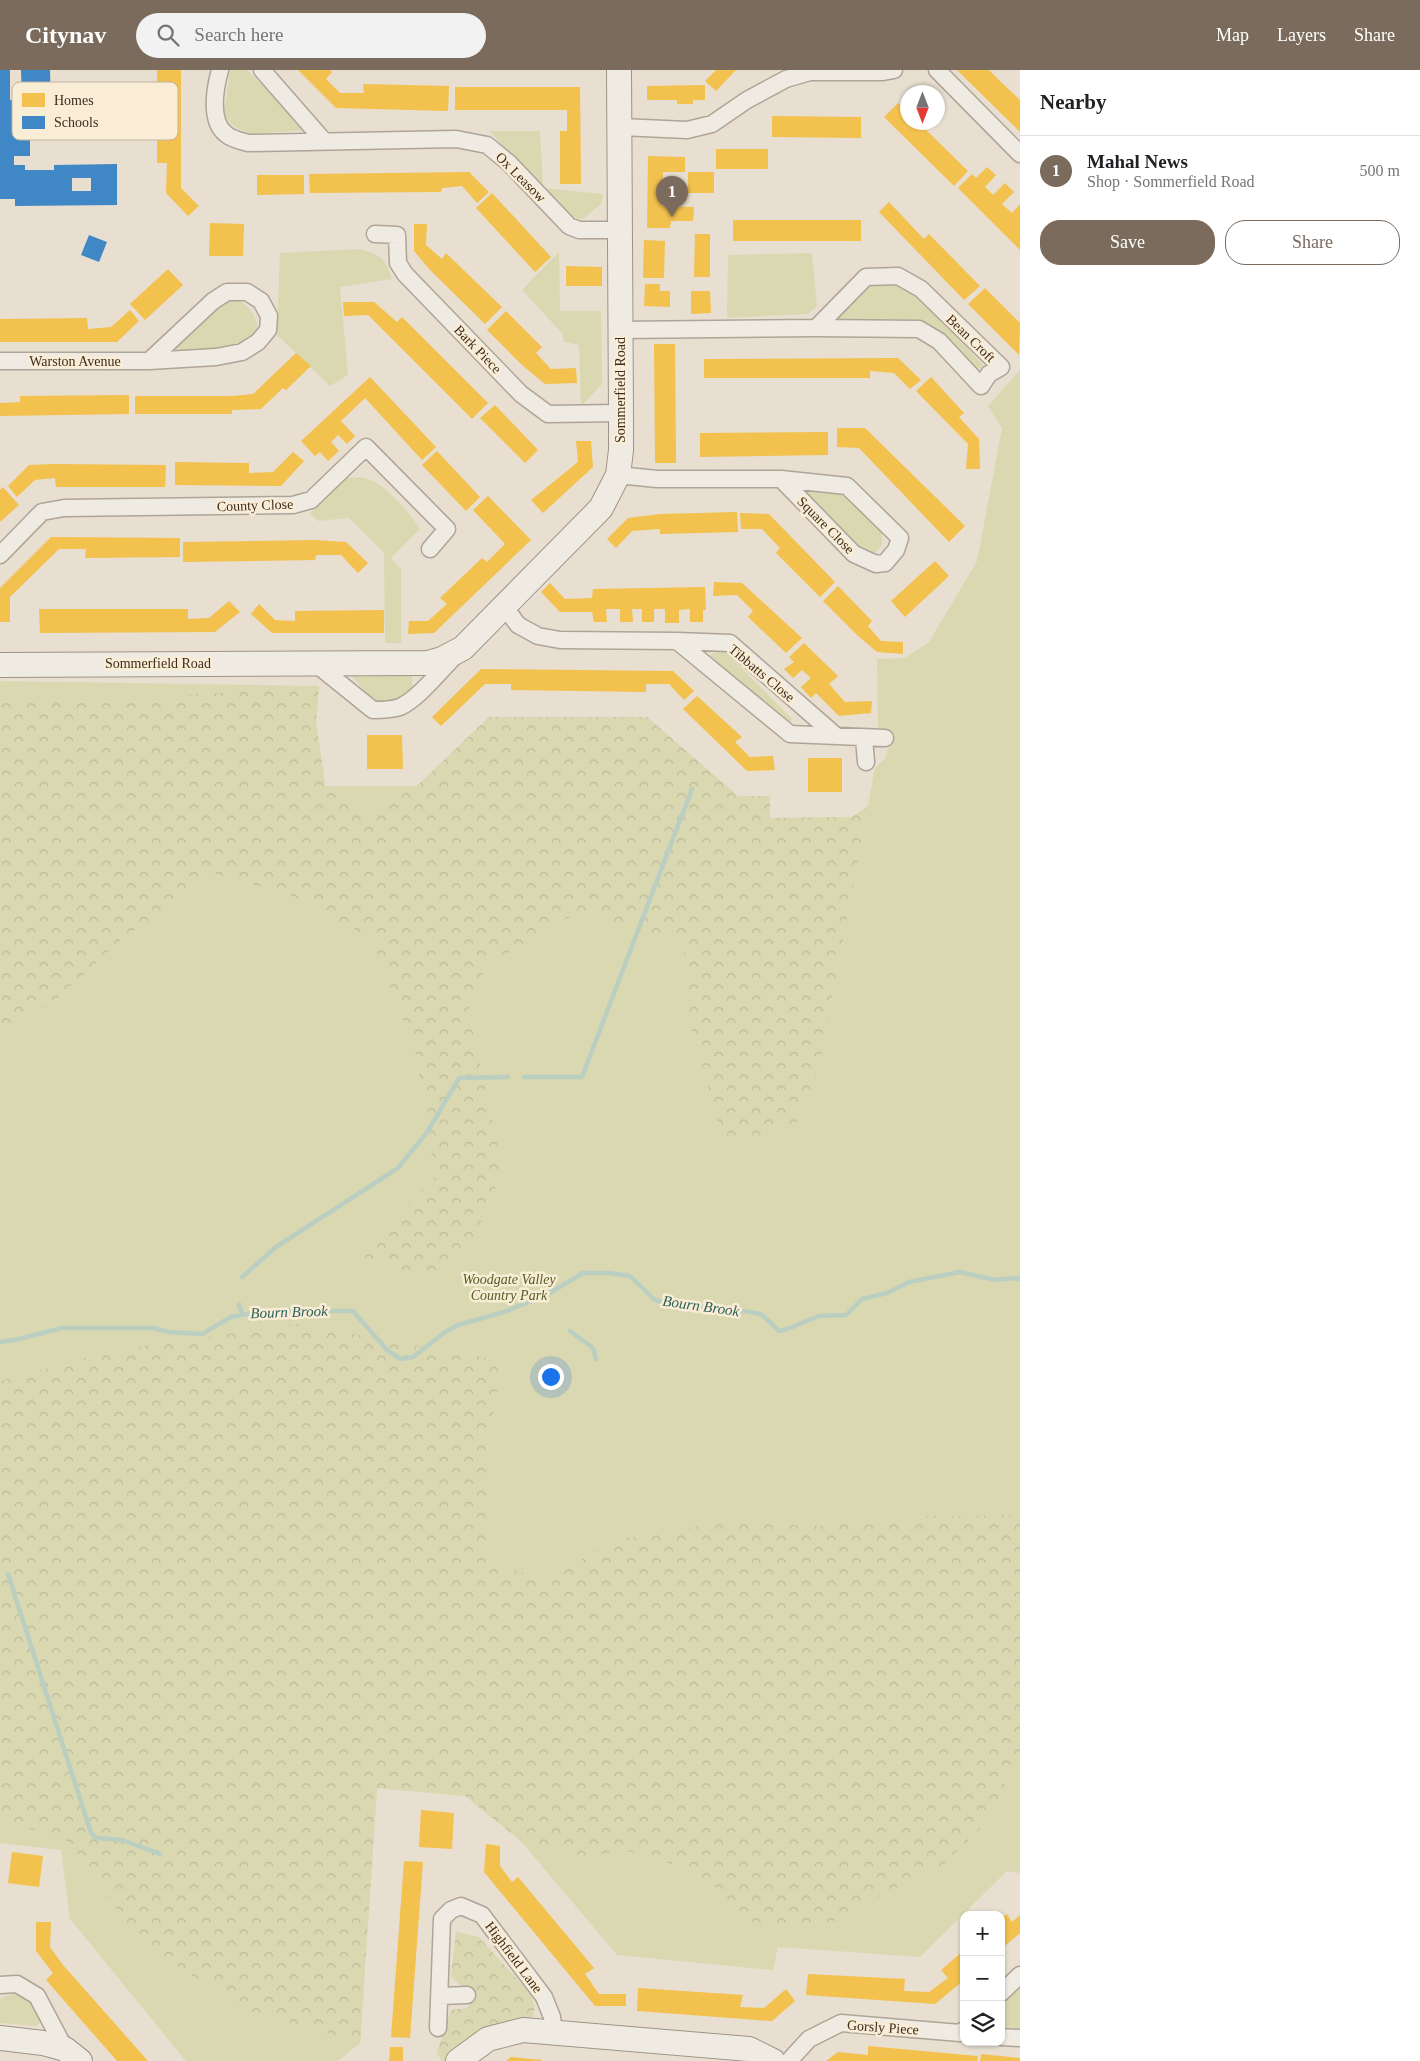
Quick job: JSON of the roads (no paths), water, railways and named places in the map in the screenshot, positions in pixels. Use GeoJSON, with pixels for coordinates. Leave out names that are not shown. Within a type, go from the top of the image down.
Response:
{"type":"FeatureCollection","features":[{"type":"Feature","properties":{"kind":"street","name":"Ox Leasow"},"geometry":{"type":"LineString","coordinates":[[220,70],[215,101],[216,121],[226,134],[248,143],[456,139],[487,145],[509,163],[569,226],[580,230],[620,230]]}},
{"type":"Feature","properties":{"kind":"street"},"geometry":{"type":"LineString","coordinates":[[262,70],[324,141]]}},
{"type":"Feature","properties":{"kind":"street","name":"Sommerfield Road"},"geometry":{"type":"LineString","coordinates":[[316,664],[373,710],[390,710],[401,706],[414,697],[601,508],[618,475],[621,450],[621,127],[619,70]]}},
{"type":"Feature","properties":{"kind":"street"},"geometry":{"type":"LineString","coordinates":[[621,127],[687,130],[712,124],[747,100],[786,79],[810,72],[883,72],[894,70]]}},
{"type":"Feature","properties":{"kind":"street"},"geometry":{"type":"LineString","coordinates":[[937,70],[1020,154]]}},
{"type":"Feature","properties":{"kind":"street","name":"Bark Piece"},"geometry":{"type":"LineString","coordinates":[[375,234],[397,235],[398,263],[405,274],[521,394],[548,414],[621,413]]}},
{"type":"Feature","properties":{"kind":"street","name":"Bean Croft"},"geometry":{"type":"LineString","coordinates":[[620,330],[919,329],[939,341],[981,386],[989,374],[1001,367],[921,289],[898,276],[866,277],[816,328]]}},
{"type":"Feature","properties":{"kind":"street","name":"Warston Avenue"},"geometry":{"type":"LineString","coordinates":[[0,362],[149,361],[216,357],[242,352],[258,342],[268,330],[269,316],[261,301],[247,292],[227,292],[214,301],[149,361]]}},
{"type":"Feature","properties":{"kind":"street","name":"County Close"},"geometry":{"type":"LineString","coordinates":[[0,555],[42,512],[64,508],[293,506],[311,500],[366,447],[447,529],[430,549]]}},
{"type":"Feature","properties":{"kind":"street","name":"Square Close"},"geometry":{"type":"LineString","coordinates":[[618,475],[657,479],[781,479],[846,486],[900,538],[896,550],[885,563],[876,564],[854,554],[781,479]]}},
{"type":"Feature","properties":{"kind":"street","name":"Tibbatts Close"},"geometry":{"type":"LineString","coordinates":[[504,606],[518,625],[538,636],[560,640],[730,643],[835,735]]}},
{"type":"Feature","properties":{"kind":"street"},"geometry":{"type":"LineString","coordinates":[[676,641],[790,734],[885,738]]}},
{"type":"Feature","properties":{"kind":"street","name":"Sommerfield Road"},"geometry":{"type":"LineString","coordinates":[[0,665],[428,663],[442,659],[463,648]]}},
{"type":"Feature","properties":{"kind":"street"},"geometry":{"type":"LineString","coordinates":[[864,738],[866,762]]}},
{"type":"Feature","properties":{"kind":"street","name":"Highfield Lane"},"geometry":{"type":"LineString","coordinates":[[438,2028],[442,1919],[451,1910],[461,1906],[482,1915],[544,1997],[552,2016],[554,2032]]}},
{"type":"Feature","properties":{"kind":"street"},"geometry":{"type":"LineString","coordinates":[[1005,1989],[1020,1975]]}},
{"type":"Feature","properties":{"kind":"street"},"geometry":{"type":"LineString","coordinates":[[0,1985],[17,1984],[37,1996],[73,2055]]}},
{"type":"Feature","properties":{"kind":"street"},"geometry":{"type":"LineString","coordinates":[[440,1996],[467,1995]]}},
{"type":"Feature","properties":{"kind":"street","name":"Gorsly Piece"},"geometry":{"type":"LineString","coordinates":[[789,2061],[809,2039],[841,2023],[960,2032]]}},
{"type":"Feature","properties":{"kind":"street"},"geometry":{"type":"LineString","coordinates":[[458,2061],[488,2039],[524,2030],[750,2049],[773,2061]]}},
{"type":"Feature","properties":{"kind":"street"},"geometry":{"type":"LineString","coordinates":[[1005,2036],[1020,2038]]}},
{"type":"Feature","properties":{"kind":"street"},"geometry":{"type":"LineString","coordinates":[[0,2038],[42,2042],[73,2055]]}},
{"type":"Feature","properties":{"kind":"waterway"},"geometry":{"type":"LineString","coordinates":[[524,1077],[582,1077],[692,789]]}},
{"type":"Feature","properties":{"kind":"waterway"},"geometry":{"type":"LineString","coordinates":[[242,1277],[276,1247],[398,1168],[428,1131],[459,1078],[508,1077]]}},
{"type":"Feature","properties":{"kind":"waterway","name":"Bourn Brook"},"geometry":{"type":"LineString","coordinates":[[0,1342],[62,1328],[153,1328],[168,1332],[202,1334],[231,1317],[264,1311],[353,1311],[388,1351],[401,1359],[413,1357],[444,1333],[458,1325],[504,1312],[548,1294],[583,1273],[609,1273],[630,1276],[655,1300],[682,1307],[725,1308],[761,1314],[779,1331],[819,1316],[846,1315],[862,1299],[887,1293],[909,1282],[960,1272],[995,1280],[1020,1279]]}},
{"type":"Feature","properties":{"kind":"waterway"},"geometry":{"type":"LineString","coordinates":[[239,1304],[242,1314]]}},
{"type":"Feature","properties":{"kind":"waterway"},"geometry":{"type":"LineString","coordinates":[[570,1331],[593,1348],[596,1359]]}},
{"type":"Feature","properties":{"kind":"waterway"},"geometry":{"type":"LineString","coordinates":[[8,1574],[91,1833],[96,1838],[122,1840],[160,1854]]}},
{"type":"Feature","properties":{"kind":"place","name":"Mahal News"},"geometry":{"type":"Point","coordinates":[672,217]}},
{"type":"Feature","properties":{"kind":"park label","name":"Woodgate Valley Country Park"},"geometry":{"type":"Point","coordinates":[509,1288]}}]}
